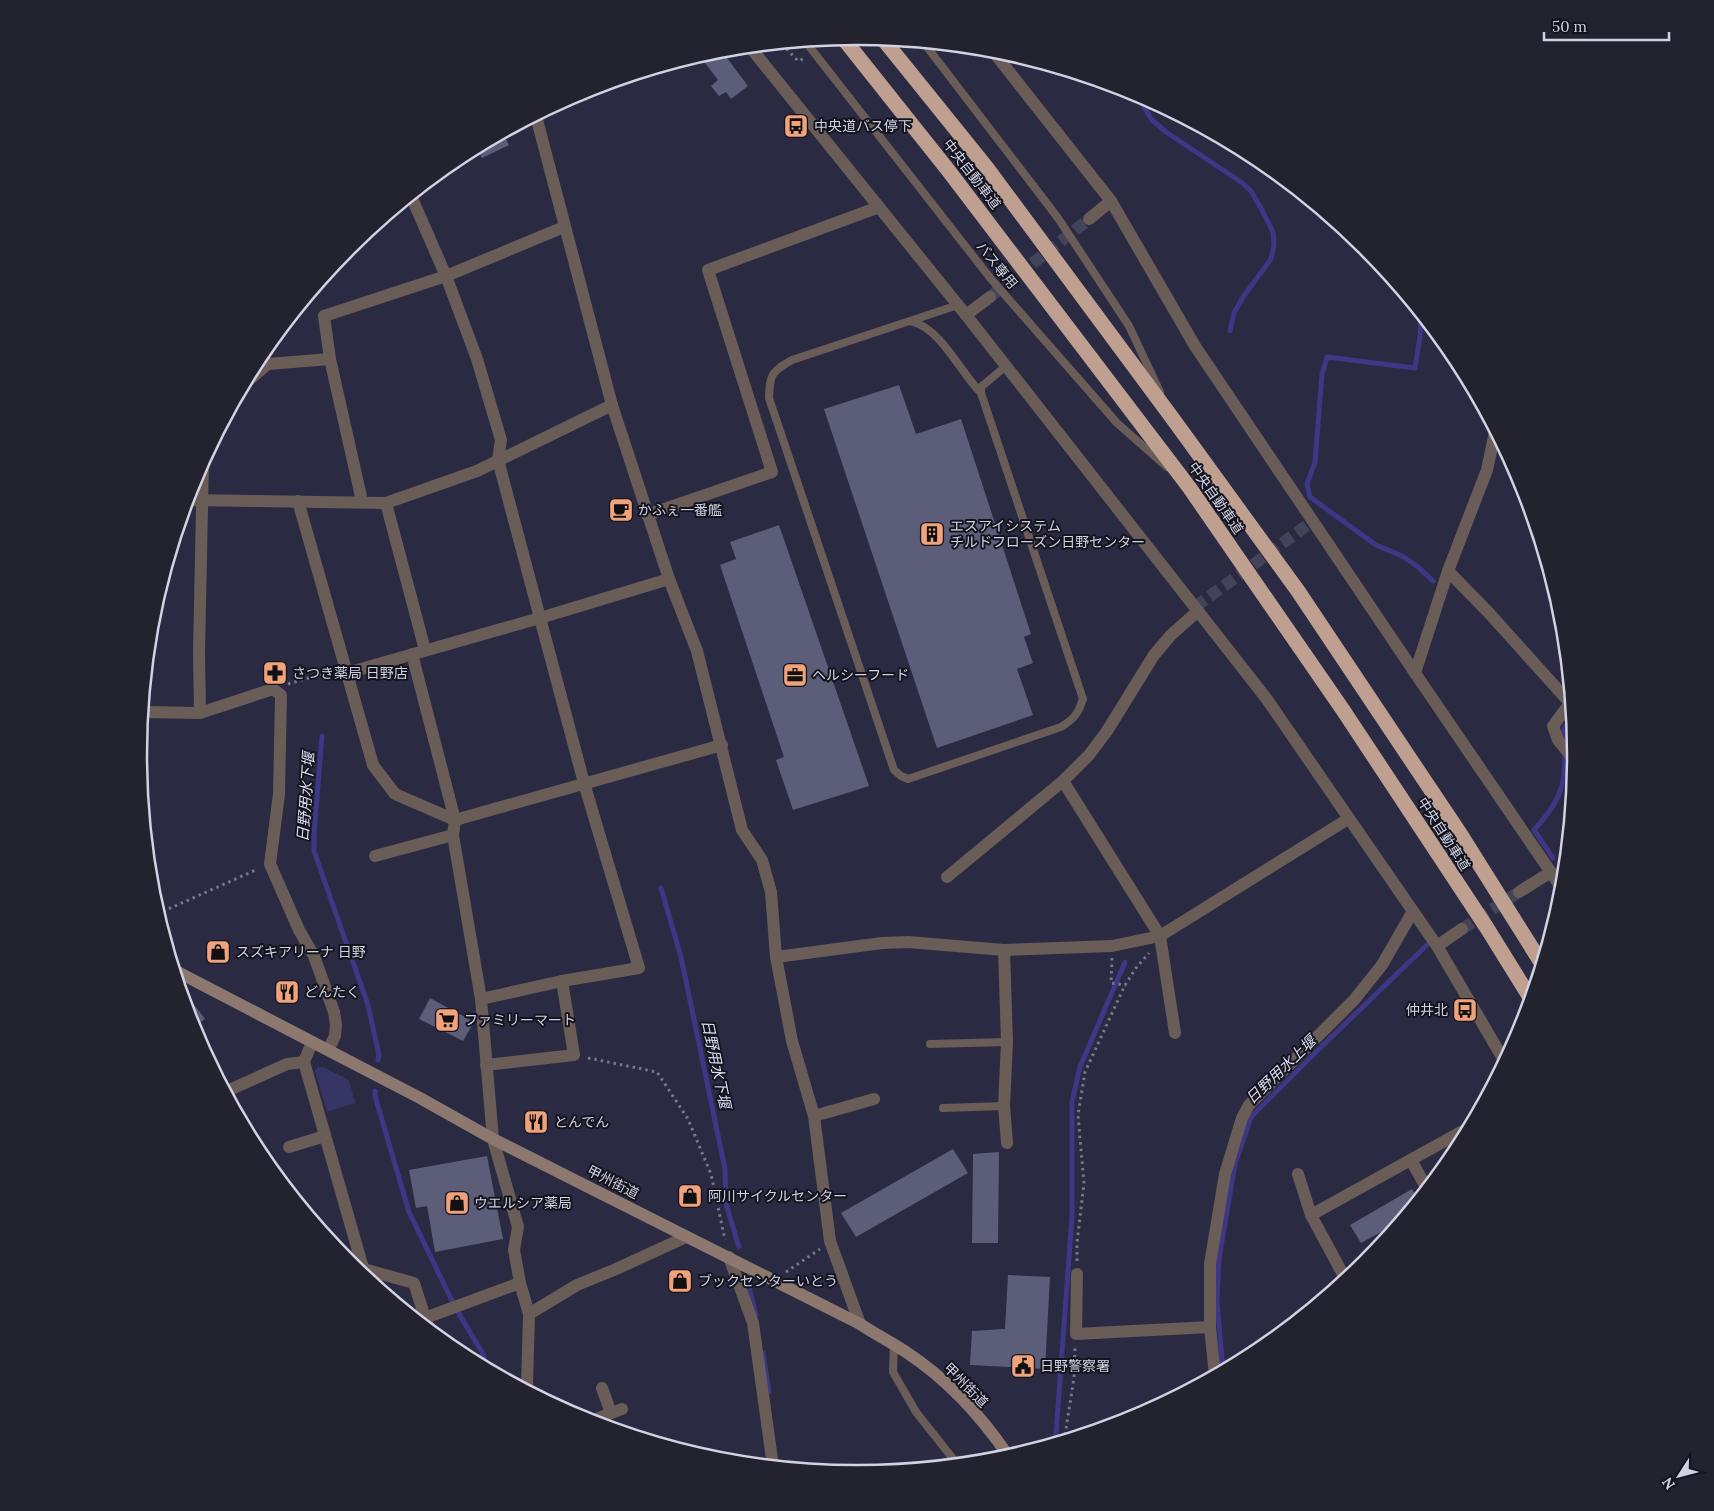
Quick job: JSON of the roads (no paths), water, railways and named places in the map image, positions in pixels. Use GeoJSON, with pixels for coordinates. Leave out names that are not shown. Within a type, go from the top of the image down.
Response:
{"type":"FeatureCollection","features":[{"type":"Feature","properties":{"kind":"highway","name":"中央自動車道"},"geometry":{"type":"LineString","coordinates":[[849,45],[948,170],[1189,487],[1343,710],[1487,928],[1527,992]]}},
{"type":"Feature","properties":{"kind":"highway","name":"中央自動車道"},"geometry":{"type":"LineString","coordinates":[[889,46],[986,168],[1298,591],[1461,835],[1538,957]]}},
{"type":"Feature","properties":{"kind":"main road","name":"甲州街道"},"geometry":{"type":"LineString","coordinates":[[181,974],[493,1139],[860,1324],[894,1344],[936,1374],[966,1403],[1005,1450]]}},
{"type":"Feature","properties":{"kind":"street"},"geometry":{"type":"LineString","coordinates":[[755,53],[966,315],[1266,698],[1437,946],[1501,1055]]}},
{"type":"Feature","properties":{"kind":"street"},"geometry":{"type":"LineString","coordinates":[[1000,60],[1111,201],[1195,346],[1556,880]]}},
{"type":"Feature","properties":{"kind":"street"},"geometry":{"type":"LineString","coordinates":[[537,121],[612,405],[669,579],[696,651],[722,746],[742,830],[762,860],[771,892],[776,957],[792,1041],[814,1116],[830,1241],[860,1324]]}},
{"type":"Feature","properties":{"kind":"street"},"geometry":{"type":"LineString","coordinates":[[413,201],[446,276],[477,359],[501,440],[498,460],[584,783],[639,968],[562,981],[481,999]]}},
{"type":"Feature","properties":{"kind":"street"},"geometry":{"type":"LineString","coordinates":[[1089,219],[1111,201]]}},
{"type":"Feature","properties":{"kind":"street"},"geometry":{"type":"LineString","coordinates":[[648,515],[772,472],[708,270],[879,207]]}},
{"type":"Feature","properties":{"kind":"street"},"geometry":{"type":"LineString","coordinates":[[362,501],[330,359],[324,316],[446,276],[564,227]]}},
{"type":"Feature","properties":{"kind":"street"},"geometry":{"type":"LineString","coordinates":[[966,315],[990,297]]}},
{"type":"Feature","properties":{"kind":"street"},"geometry":{"type":"LineString","coordinates":[[267,359],[330,359]]}},
{"type":"Feature","properties":{"kind":"street"},"geometry":{"type":"LineString","coordinates":[[195,500],[362,501],[386,503],[477,471],[612,405]]}},
{"type":"Feature","properties":{"kind":"street"},"geometry":{"type":"LineString","coordinates":[[1415,673],[1448,571],[1487,470],[1493,440]]}},
{"type":"Feature","properties":{"kind":"street"},"geometry":{"type":"LineString","coordinates":[[200,713],[199,654],[204,478]]}},
{"type":"Feature","properties":{"kind":"street"},"geometry":{"type":"LineString","coordinates":[[298,501],[373,765],[394,794],[455,820],[722,746]]}},
{"type":"Feature","properties":{"kind":"street"},"geometry":{"type":"LineString","coordinates":[[386,503],[425,650]]}},
{"type":"Feature","properties":{"kind":"street"},"geometry":{"type":"LineString","coordinates":[[1448,571],[1489,613],[1565,697]]}},
{"type":"Feature","properties":{"kind":"street"},"geometry":{"type":"LineString","coordinates":[[346,670],[412,654],[540,618],[669,579]]}},
{"type":"Feature","properties":{"kind":"street"},"geometry":{"type":"LineString","coordinates":[[946,877],[1063,781],[1088,755],[1107,731],[1154,655],[1171,634],[1198,611]]}},
{"type":"Feature","properties":{"kind":"street"},"geometry":{"type":"LineString","coordinates":[[412,654],[455,820],[453,835],[481,999],[493,1139],[518,1227],[514,1250],[520,1283],[529,1314],[527,1384]]}},
{"type":"Feature","properties":{"kind":"street"},"geometry":{"type":"LineString","coordinates":[[148,712],[200,713],[273,689],[281,695],[279,794],[270,864],[314,956],[334,1012],[335,1036],[328,1050]]}},
{"type":"Feature","properties":{"kind":"street"},"geometry":{"type":"LineString","coordinates":[[1566,708],[1553,726],[1558,740],[1568,752]]}},
{"type":"Feature","properties":{"kind":"street"},"geometry":{"type":"LineString","coordinates":[[1063,781],[1160,936],[1175,1033]]}},
{"type":"Feature","properties":{"kind":"street"},"geometry":{"type":"LineString","coordinates":[[776,957],[899,942],[1004,950],[1112,946],[1160,936],[1348,819]]}},
{"type":"Feature","properties":{"kind":"street"},"geometry":{"type":"LineString","coordinates":[[375,856],[453,835]]}},
{"type":"Feature","properties":{"kind":"street"},"geometry":{"type":"LineString","coordinates":[[1519,892],[1551,872]]}},
{"type":"Feature","properties":{"kind":"street"},"geometry":{"type":"LineString","coordinates":[[1214,1370],[1210,1327],[1210,1264],[1226,1174],[1242,1118],[1249,1105],[1354,1000],[1382,965],[1413,911]]}},
{"type":"Feature","properties":{"kind":"street"},"geometry":{"type":"LineString","coordinates":[[1437,946],[1462,929]]}},
{"type":"Feature","properties":{"kind":"street"},"geometry":{"type":"LineString","coordinates":[[1004,950],[1007,1042],[1004,1106],[1007,1143]]}},
{"type":"Feature","properties":{"kind":"street"},"geometry":{"type":"LineString","coordinates":[[486,1066],[574,1055],[562,981]]}},
{"type":"Feature","properties":{"kind":"street"},"geometry":{"type":"LineString","coordinates":[[312,1042],[304,1062],[362,1265]]}},
{"type":"Feature","properties":{"kind":"street"},"geometry":{"type":"LineString","coordinates":[[230,1090],[287,1064],[304,1062]]}},
{"type":"Feature","properties":{"kind":"street"},"geometry":{"type":"LineString","coordinates":[[814,1116],[874,1099]]}},
{"type":"Feature","properties":{"kind":"street"},"geometry":{"type":"LineString","coordinates":[[1311,1215],[1458,1134]]}},
{"type":"Feature","properties":{"kind":"street"},"geometry":{"type":"LineString","coordinates":[[289,1147],[325,1136]]}},
{"type":"Feature","properties":{"kind":"street"},"geometry":{"type":"LineString","coordinates":[[1411,1160],[1424,1184]]}},
{"type":"Feature","properties":{"kind":"street"},"geometry":{"type":"LineString","coordinates":[[1298,1174],[1311,1215],[1343,1274]]}},
{"type":"Feature","properties":{"kind":"street"},"geometry":{"type":"LineString","coordinates":[[529,1314],[577,1285],[686,1237]]}},
{"type":"Feature","properties":{"kind":"street"},"geometry":{"type":"LineString","coordinates":[[730,1257],[753,1323],[772,1461]]}},
{"type":"Feature","properties":{"kind":"street"},"geometry":{"type":"LineString","coordinates":[[367,1269],[414,1283],[426,1320]]}},
{"type":"Feature","properties":{"kind":"street"},"geometry":{"type":"LineString","coordinates":[[1077,1274],[1076,1334],[1210,1327]]}},
{"type":"Feature","properties":{"kind":"street"},"geometry":{"type":"LineString","coordinates":[[429,1323],[449,1309],[520,1283]]}},
{"type":"Feature","properties":{"kind":"street"},"geometry":{"type":"LineString","coordinates":[[600,1417],[616,1411],[602,1388]]}},
{"type":"Feature","properties":{"kind":"lane","name":"バス専用"},"geometry":{"type":"LineString","coordinates":[[810,47],[991,279],[1117,423],[1189,487]]}},
{"type":"Feature","properties":{"kind":"lane"},"geometry":{"type":"LineString","coordinates":[[929,49],[1058,218],[1129,326],[1173,420]]}},
{"type":"Feature","properties":{"kind":"lane"},"geometry":{"type":"LineString","coordinates":[[958,305],[912,322],[792,360],[775,369],[770,382],[769,398],[894,770],[908,779],[1061,727],[1073,720],[1080,708],[1082,699],[981,393],[981,386],[1006,366]]}},
{"type":"Feature","properties":{"kind":"lane"},"geometry":{"type":"LineString","coordinates":[[912,322],[922,324],[938,338],[971,383],[981,393]]}},
{"type":"Feature","properties":{"kind":"lane"},"geometry":{"type":"LineString","coordinates":[[930,1044],[1007,1042]]}},
{"type":"Feature","properties":{"kind":"lane"},"geometry":{"type":"LineString","coordinates":[[943,1108],[1004,1106]]}},
{"type":"Feature","properties":{"kind":"lane"},"geometry":{"type":"LineString","coordinates":[[894,1344],[893,1372],[916,1412],[954,1459]]}},
{"type":"Feature","properties":{"kind":"waterway"},"geometry":{"type":"LineString","coordinates":[[1143,105],[1152,120],[1166,132],[1241,182],[1251,191],[1273,232],[1274,245],[1271,259],[1243,297],[1234,313],[1230,331]]}},
{"type":"Feature","properties":{"kind":"waterway"},"geometry":{"type":"LineString","coordinates":[[1421,323],[1415,368],[1327,357],[1322,374],[1315,462],[1307,484],[1310,497],[1376,545],[1402,556],[1417,566],[1433,581]]}},
{"type":"Feature","properties":{"kind":"waterway","name":"日野用水上堰"},"geometry":{"type":"LineString","coordinates":[[1563,743],[1564,728],[1567,724]]}},
{"type":"Feature","properties":{"kind":"waterway","name":"日野用水下堰"},"geometry":{"type":"LineString","coordinates":[[322,736],[314,851],[368,1005],[379,1055],[378,1060]]}},
{"type":"Feature","properties":{"kind":"waterway","name":"日野用水上堰"},"geometry":{"type":"LineString","coordinates":[[1553,858],[1534,830],[1549,812],[1559,795],[1564,775],[1564,752]]}},
{"type":"Feature","properties":{"kind":"waterway","name":"日野用水下堰"},"geometry":{"type":"LineString","coordinates":[[661,888],[681,957],[725,1169],[726,1204],[739,1247]]}},
{"type":"Feature","properties":{"kind":"waterway","name":"日野用水上堰"},"geometry":{"type":"LineString","coordinates":[[1222,1364],[1217,1301],[1219,1258],[1235,1164],[1251,1117],[1427,945]]}},
{"type":"Feature","properties":{"kind":"waterway"},"geometry":{"type":"LineString","coordinates":[[1055,1438],[1072,1217],[1072,1102],[1080,1067],[1125,962]]}},
{"type":"Feature","properties":{"kind":"waterway","name":"日野用水下堰"},"geometry":{"type":"LineString","coordinates":[[375,1091],[409,1212],[456,1309],[483,1354],[485,1360]]}},
{"type":"Feature","properties":{"kind":"waterway","name":"日野用水下堰"},"geometry":{"type":"LineString","coordinates":[[748,1283],[756,1315]]}},
{"type":"Feature","properties":{"kind":"waterway","name":"日野用水下堰"},"geometry":{"type":"LineString","coordinates":[[763,1353],[769,1392]]}},
{"type":"Feature","properties":{"kind":"tunnel"},"geometry":{"type":"LineString","coordinates":[[990,297],[1089,219]]}},
{"type":"Feature","properties":{"kind":"tunnel"},"geometry":{"type":"LineString","coordinates":[[1195,607],[1313,521]]}},
{"type":"Feature","properties":{"kind":"tunnel"},"geometry":{"type":"LineString","coordinates":[[1462,929],[1519,892]]}},
{"type":"Feature","properties":{"kind":"place","name":"中央道バス停下"},"geometry":{"type":"Point","coordinates":[796,126]}},
{"type":"Feature","properties":{"kind":"place","name":"かふぇ一番艦"},"geometry":{"type":"Point","coordinates":[621,510]}},
{"type":"Feature","properties":{"kind":"place","name":"エスアイシステム チルドフローズン日野センター"},"geometry":{"type":"Point","coordinates":[932,534]}},
{"type":"Feature","properties":{"kind":"place","name":"さつき薬局 日野店"},"geometry":{"type":"Point","coordinates":[275,673]}},
{"type":"Feature","properties":{"kind":"place","name":"ヘルシーフード"},"geometry":{"type":"Point","coordinates":[795,675]}},
{"type":"Feature","properties":{"kind":"place","name":"スズキアリーナ 日野"},"geometry":{"type":"Point","coordinates":[218,952]}},
{"type":"Feature","properties":{"kind":"place","name":"どんたく"},"geometry":{"type":"Point","coordinates":[287,992]}},
{"type":"Feature","properties":{"kind":"place","name":"仲井北"},"geometry":{"type":"Point","coordinates":[1465,1010]}},
{"type":"Feature","properties":{"kind":"place","name":"ファミリーマート"},"geometry":{"type":"Point","coordinates":[447,1020]}},
{"type":"Feature","properties":{"kind":"place","name":"とんでん"},"geometry":{"type":"Point","coordinates":[536,1122]}},
{"type":"Feature","properties":{"kind":"place","name":"阿川サイクルセンター"},"geometry":{"type":"Point","coordinates":[690,1196]}},
{"type":"Feature","properties":{"kind":"place","name":"ウエルシア薬局"},"geometry":{"type":"Point","coordinates":[457,1203]}},
{"type":"Feature","properties":{"kind":"place","name":"ブックセンターいとう"},"geometry":{"type":"Point","coordinates":[680,1281]}},
{"type":"Feature","properties":{"kind":"place","name":"日野警察署"},"geometry":{"type":"Point","coordinates":[1023,1366]}}]}
